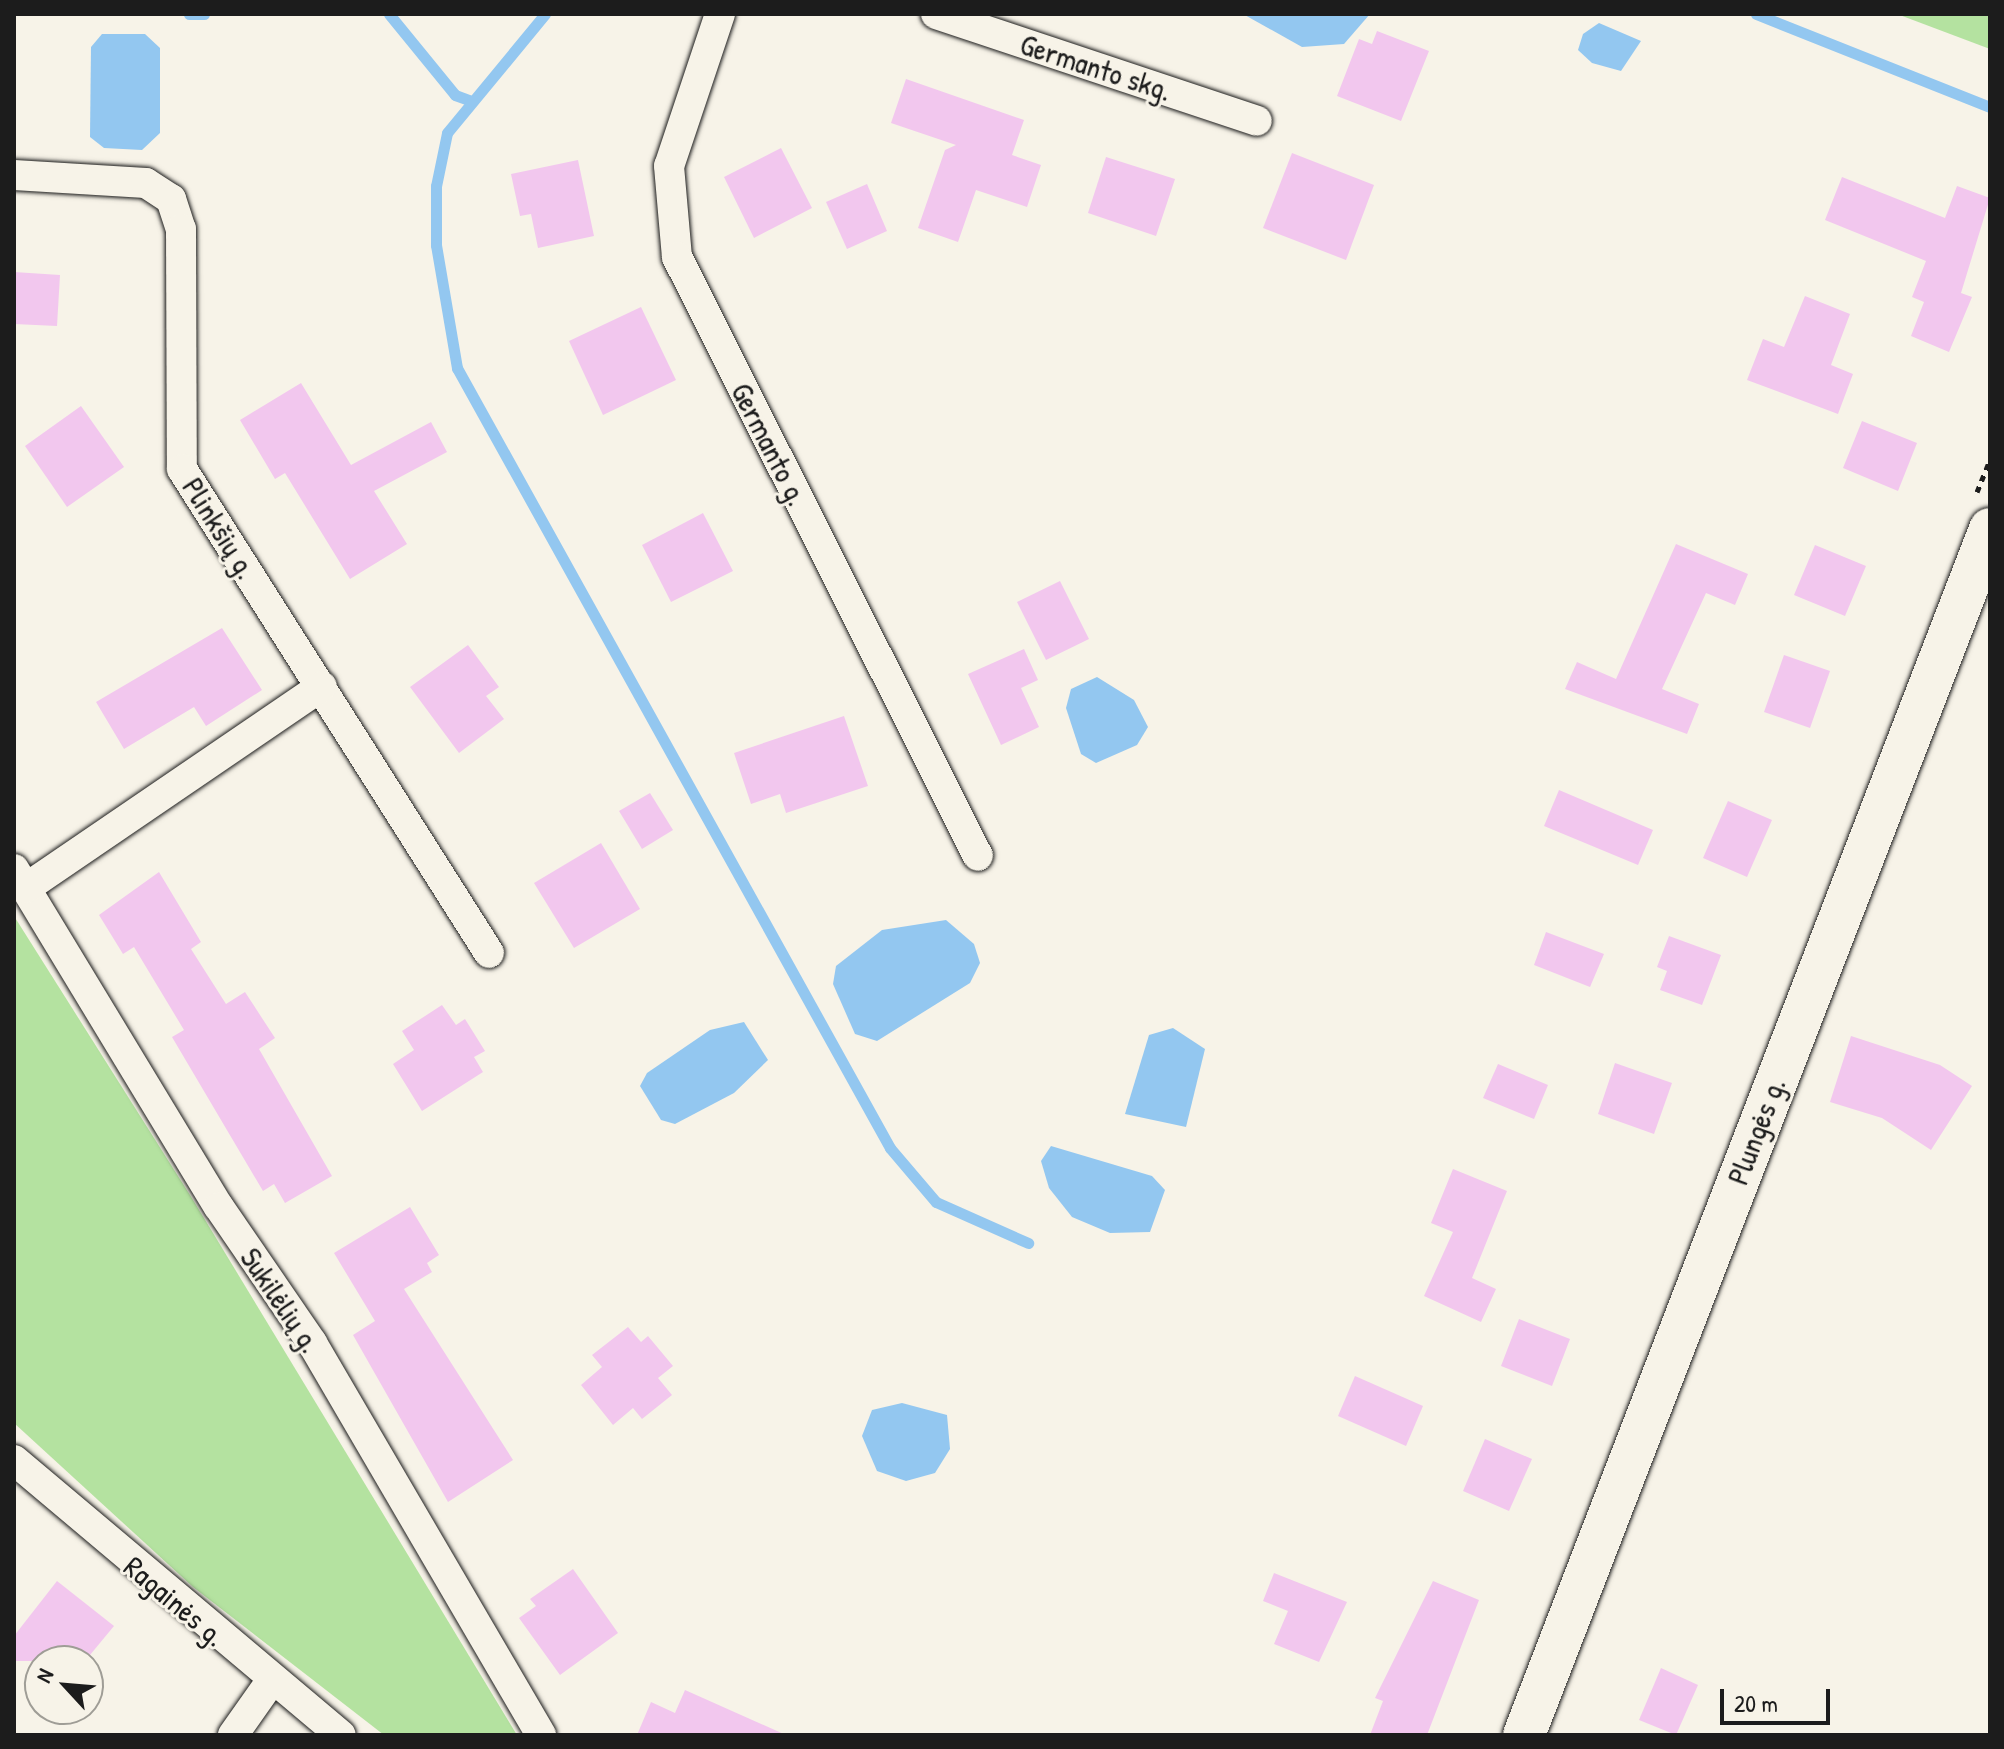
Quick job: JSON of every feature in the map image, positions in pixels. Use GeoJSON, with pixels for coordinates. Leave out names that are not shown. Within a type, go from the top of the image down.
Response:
{"type":"FeatureCollection","features":[{"type":"Feature","properties":{"kind":"main road","name":"Plungės g."},"geometry":{"type":"LineString","coordinates":[[1524,1735],[1990,529]]}},
{"type":"Feature","properties":{"kind":"street","name":"Germanto g."},"geometry":{"type":"LineString","coordinates":[[720,14],[669,166],[677,257],[978,856]]}},
{"type":"Feature","properties":{"kind":"street","name":"Germanto skg."},"geometry":{"type":"LineString","coordinates":[[936,14],[1257,121]]}},
{"type":"Feature","properties":{"kind":"street","name":"Plinkšių g."},"geometry":{"type":"LineString","coordinates":[[14,175],[146,183],[171,199],[181,229],[182,469],[489,953]]}},
{"type":"Feature","properties":{"kind":"street"},"geometry":{"type":"LineString","coordinates":[[20,878],[322,686]]}},
{"type":"Feature","properties":{"kind":"street","name":"Sukilėlių g."},"geometry":{"type":"LineString","coordinates":[[20,878],[219,1207],[312,1343],[541,1735]]}},
{"type":"Feature","properties":{"kind":"street","name":"Ragainės g."},"geometry":{"type":"LineString","coordinates":[[14,1460],[271,1681],[341,1735]]}},
{"type":"Feature","properties":{"kind":"street"},"geometry":{"type":"LineString","coordinates":[[233,1735],[271,1681]]}},
{"type":"Feature","properties":{"kind":"green space"},"geometry":{"type":"Polygon","coordinates":[[[1897,14],[1990,14],[1990,49],[1897,14]]]}},
{"type":"Feature","properties":{"kind":"green space"},"geometry":{"type":"Polygon","coordinates":[[[14,916],[190,1195],[517,1735],[384,1735],[193,1587],[14,1423],[14,916]]]}},
{"type":"Feature","properties":{"kind":"water"},"geometry":{"type":"Polygon","coordinates":[[[1243,14],[1370,14],[1344,44],[1302,47],[1243,14]]]}},
{"type":"Feature","properties":{"kind":"water"},"geometry":{"type":"Polygon","coordinates":[[[1599,23],[1641,41],[1621,71],[1592,63],[1578,50],[1583,34],[1599,23]]]}},
{"type":"Feature","properties":{"kind":"water"},"geometry":{"type":"Polygon","coordinates":[[[102,34],[145,34],[160,48],[160,133],[142,150],[104,148],[90,137],[91,47],[102,34]]]}},
{"type":"Feature","properties":{"kind":"water"},"geometry":{"type":"Polygon","coordinates":[[[1097,677],[1134,700],[1148,727],[1137,745],[1096,763],[1081,754],[1066,708],[1071,689],[1097,677]]]}},
{"type":"Feature","properties":{"kind":"water"},"geometry":{"type":"Polygon","coordinates":[[[946,920],[974,944],[980,963],[970,983],[877,1041],[855,1034],[833,984],[836,966],[882,930],[946,920]]]}},
{"type":"Feature","properties":{"kind":"water"},"geometry":{"type":"Polygon","coordinates":[[[744,1022],[768,1060],[734,1093],[675,1124],[661,1120],[640,1086],[647,1073],[710,1030],[744,1022]]]}},
{"type":"Feature","properties":{"kind":"water"},"geometry":{"type":"Polygon","coordinates":[[[1173,1028],[1205,1049],[1186,1127],[1125,1114],[1149,1035],[1173,1028]]]}},
{"type":"Feature","properties":{"kind":"water"},"geometry":{"type":"Polygon","coordinates":[[[1051,1146],[1152,1176],[1165,1190],[1150,1232],[1110,1233],[1072,1217],[1049,1188],[1041,1161],[1051,1146]]]}},
{"type":"Feature","properties":{"kind":"water"},"geometry":{"type":"Polygon","coordinates":[[[902,1403],[947,1415],[950,1449],[935,1473],[906,1481],[877,1471],[862,1436],[872,1410],[902,1403]]]}},
{"type":"Feature","properties":{"kind":"building"},"geometry":{"type":"Polygon","coordinates":[[[1377,31],[1429,51],[1401,121],[1337,96],[1359,39],[1372,44],[1377,31]]]}},
{"type":"Feature","properties":{"kind":"building"},"geometry":{"type":"Polygon","coordinates":[[[906,79],[1024,120],[1012,155],[1041,165],[1027,207],[976,190],[958,242],[918,228],[945,150],[956,145],[891,123],[906,79]]]}},
{"type":"Feature","properties":{"kind":"building"},"geometry":{"type":"Polygon","coordinates":[[[781,148],[812,208],[754,238],[724,177],[781,148]]]}},
{"type":"Feature","properties":{"kind":"building"},"geometry":{"type":"Polygon","coordinates":[[[1292,153],[1374,185],[1346,260],[1263,228],[1292,153]]]}},
{"type":"Feature","properties":{"kind":"building"},"geometry":{"type":"Polygon","coordinates":[[[1106,157],[1175,179],[1156,236],[1088,213],[1106,157]]]}},
{"type":"Feature","properties":{"kind":"building"},"geometry":{"type":"Polygon","coordinates":[[[578,160],[594,236],[538,248],[531,214],[520,216],[511,174],[578,160]]]}},
{"type":"Feature","properties":{"kind":"building"},"geometry":{"type":"Polygon","coordinates":[[[1842,177],[1945,218],[1957,186],[1990,198],[1961,293],[1972,297],[1949,352],[1911,336],[1924,302],[1912,297],[1926,261],[1825,220],[1842,177]]]}},
{"type":"Feature","properties":{"kind":"building"},"geometry":{"type":"Polygon","coordinates":[[[867,184],[887,231],[847,249],[826,202],[867,184]]]}},
{"type":"Feature","properties":{"kind":"building"},"geometry":{"type":"Polygon","coordinates":[[[14,272],[60,275],[57,326],[14,324],[14,272]]]}},
{"type":"Feature","properties":{"kind":"building"},"geometry":{"type":"Polygon","coordinates":[[[1805,296],[1850,314],[1831,365],[1853,374],[1838,414],[1747,380],[1763,339],[1784,347],[1805,296]]]}},
{"type":"Feature","properties":{"kind":"building"},"geometry":{"type":"Polygon","coordinates":[[[641,307],[676,380],[603,415],[569,341],[641,307]]]}},
{"type":"Feature","properties":{"kind":"building"},"geometry":{"type":"Polygon","coordinates":[[[301,383],[351,465],[431,422],[447,452],[374,491],[407,544],[350,579],[285,473],[275,479],[240,420],[301,383]]]}},
{"type":"Feature","properties":{"kind":"building"},"geometry":{"type":"Polygon","coordinates":[[[81,406],[124,467],[67,507],[25,446],[81,406]]]}},
{"type":"Feature","properties":{"kind":"building"},"geometry":{"type":"Polygon","coordinates":[[[1862,421],[1917,443],[1898,491],[1843,468],[1862,421]]]}},
{"type":"Feature","properties":{"kind":"building"},"geometry":{"type":"Polygon","coordinates":[[[703,513],[733,571],[671,602],[642,545],[703,513]]]}},
{"type":"Feature","properties":{"kind":"building"},"geometry":{"type":"Polygon","coordinates":[[[1676,544],[1748,574],[1735,605],[1706,593],[1662,689],[1699,704],[1687,734],[1565,689],[1577,662],[1616,679],[1676,544]]]}},
{"type":"Feature","properties":{"kind":"building"},"geometry":{"type":"Polygon","coordinates":[[[1815,545],[1866,566],[1845,616],[1794,595],[1815,545]]]}},
{"type":"Feature","properties":{"kind":"building"},"geometry":{"type":"Polygon","coordinates":[[[1060,581],[1089,639],[1046,660],[1017,602],[1060,581]]]}},
{"type":"Feature","properties":{"kind":"building"},"geometry":{"type":"Polygon","coordinates":[[[222,628],[262,690],[206,726],[194,707],[124,749],[96,702],[222,628]]]}},
{"type":"Feature","properties":{"kind":"building"},"geometry":{"type":"Polygon","coordinates":[[[468,645],[499,687],[486,696],[504,719],[459,753],[410,687],[468,645]]]}},
{"type":"Feature","properties":{"kind":"building"},"geometry":{"type":"Polygon","coordinates":[[[1024,649],[1038,680],[1021,688],[1039,727],[1001,745],[968,674],[1024,649]]]}},
{"type":"Feature","properties":{"kind":"building"},"geometry":{"type":"Polygon","coordinates":[[[1784,655],[1830,671],[1810,728],[1764,712],[1784,655]]]}},
{"type":"Feature","properties":{"kind":"building"},"geometry":{"type":"Polygon","coordinates":[[[844,716],[868,786],[786,813],[780,794],[751,804],[734,753],[844,716]]]}},
{"type":"Feature","properties":{"kind":"building"},"geometry":{"type":"Polygon","coordinates":[[[1559,790],[1653,830],[1638,865],[1544,826],[1559,790]]]}},
{"type":"Feature","properties":{"kind":"building"},"geometry":{"type":"Polygon","coordinates":[[[650,793],[673,830],[642,849],[619,811],[650,793]]]}},
{"type":"Feature","properties":{"kind":"building"},"geometry":{"type":"Polygon","coordinates":[[[1728,801],[1772,820],[1747,877],[1703,858],[1728,801]]]}},
{"type":"Feature","properties":{"kind":"building"},"geometry":{"type":"Polygon","coordinates":[[[601,843],[640,909],[574,948],[534,883],[601,843]]]}},
{"type":"Feature","properties":{"kind":"building"},"geometry":{"type":"Polygon","coordinates":[[[159,872],[201,942],[191,949],[226,1004],[245,992],[275,1038],[259,1049],[332,1176],[285,1203],[274,1184],[263,1191],[172,1037],[184,1030],[134,947],[123,954],[99,915],[159,872]]]}},
{"type":"Feature","properties":{"kind":"building"},"geometry":{"type":"Polygon","coordinates":[[[1546,932],[1604,954],[1590,987],[1534,965],[1546,932]]]}},
{"type":"Feature","properties":{"kind":"building"},"geometry":{"type":"Polygon","coordinates":[[[1669,936],[1721,955],[1702,1005],[1660,990],[1667,971],[1657,967],[1669,936]]]}},
{"type":"Feature","properties":{"kind":"building"},"geometry":{"type":"Polygon","coordinates":[[[442,1005],[456,1025],[465,1019],[485,1051],[474,1057],[483,1072],[422,1111],[393,1064],[414,1050],[402,1031],[442,1005]]]}},
{"type":"Feature","properties":{"kind":"building"},"geometry":{"type":"Polygon","coordinates":[[[1851,1036],[1940,1065],[1972,1086],[1931,1150],[1882,1118],[1830,1102],[1851,1036]]]}},
{"type":"Feature","properties":{"kind":"building"},"geometry":{"type":"Polygon","coordinates":[[[1615,1063],[1672,1083],[1654,1134],[1598,1114],[1615,1063]]]}},
{"type":"Feature","properties":{"kind":"building"},"geometry":{"type":"Polygon","coordinates":[[[1498,1064],[1548,1085],[1534,1119],[1483,1098],[1498,1064]]]}},
{"type":"Feature","properties":{"kind":"building"},"geometry":{"type":"Polygon","coordinates":[[[1453,1169],[1507,1191],[1472,1278],[1496,1289],[1481,1322],[1424,1296],[1453,1232],[1431,1223],[1453,1169]]]}},
{"type":"Feature","properties":{"kind":"building"},"geometry":{"type":"Polygon","coordinates":[[[410,1207],[439,1255],[427,1263],[432,1272],[404,1289],[513,1460],[448,1502],[353,1335],[375,1321],[334,1253],[410,1207]]]}},
{"type":"Feature","properties":{"kind":"building"},"geometry":{"type":"Polygon","coordinates":[[[1519,1319],[1570,1339],[1552,1386],[1501,1366],[1519,1319]]]}},
{"type":"Feature","properties":{"kind":"building"},"geometry":{"type":"Polygon","coordinates":[[[628,1327],[641,1342],[648,1336],[673,1366],[658,1378],[672,1395],[642,1419],[633,1408],[613,1425],[581,1385],[602,1367],[592,1355],[628,1327]]]}},
{"type":"Feature","properties":{"kind":"building"},"geometry":{"type":"Polygon","coordinates":[[[1355,1376],[1423,1406],[1406,1446],[1338,1416],[1355,1376]]]}},
{"type":"Feature","properties":{"kind":"building"},"geometry":{"type":"Polygon","coordinates":[[[1485,1439],[1532,1459],[1509,1511],[1463,1491],[1485,1439]]]}},
{"type":"Feature","properties":{"kind":"building"},"geometry":{"type":"Polygon","coordinates":[[[573,1569],[618,1633],[560,1675],[519,1618],[536,1606],[530,1599],[573,1569]]]}},
{"type":"Feature","properties":{"kind":"building"},"geometry":{"type":"Polygon","coordinates":[[[1274,1573],[1347,1602],[1319,1662],[1274,1644],[1288,1611],[1263,1601],[1274,1573]]]}},
{"type":"Feature","properties":{"kind":"building"},"geometry":{"type":"Polygon","coordinates":[[[57,1581],[114,1626],[98,1645],[24,1645],[24,1661],[14,1661],[14,1636],[57,1581]]]}},
{"type":"Feature","properties":{"kind":"building"},"geometry":{"type":"Polygon","coordinates":[[[1433,1581],[1479,1600],[1427,1735],[1370,1735],[1383,1701],[1375,1698],[1433,1581]]]}},
{"type":"Feature","properties":{"kind":"building"},"geometry":{"type":"Polygon","coordinates":[[[1661,1668],[1698,1685],[1676,1735],[1639,1720],[1661,1668]]]}},
{"type":"Feature","properties":{"kind":"building"},"geometry":{"type":"Polygon","coordinates":[[[685,1690],[786,1735],[637,1735],[651,1702],[675,1713],[685,1690]]]}},
{"type":"Feature","properties":{"kind":"waterway"},"geometry":{"type":"LineString","coordinates":[[189,14],[204,14]]}},
{"type":"Feature","properties":{"kind":"waterway"},"geometry":{"type":"LineString","coordinates":[[389,14],[455,95],[469,100]]}},
{"type":"Feature","properties":{"kind":"waterway"},"geometry":{"type":"LineString","coordinates":[[545,14],[447,133],[436,186],[436,245],[457,368],[890,1148],[936,1202],[1028,1243]]}},
{"type":"Feature","properties":{"kind":"waterway"},"geometry":{"type":"LineString","coordinates":[[1756,14],[1990,107]]}}]}
